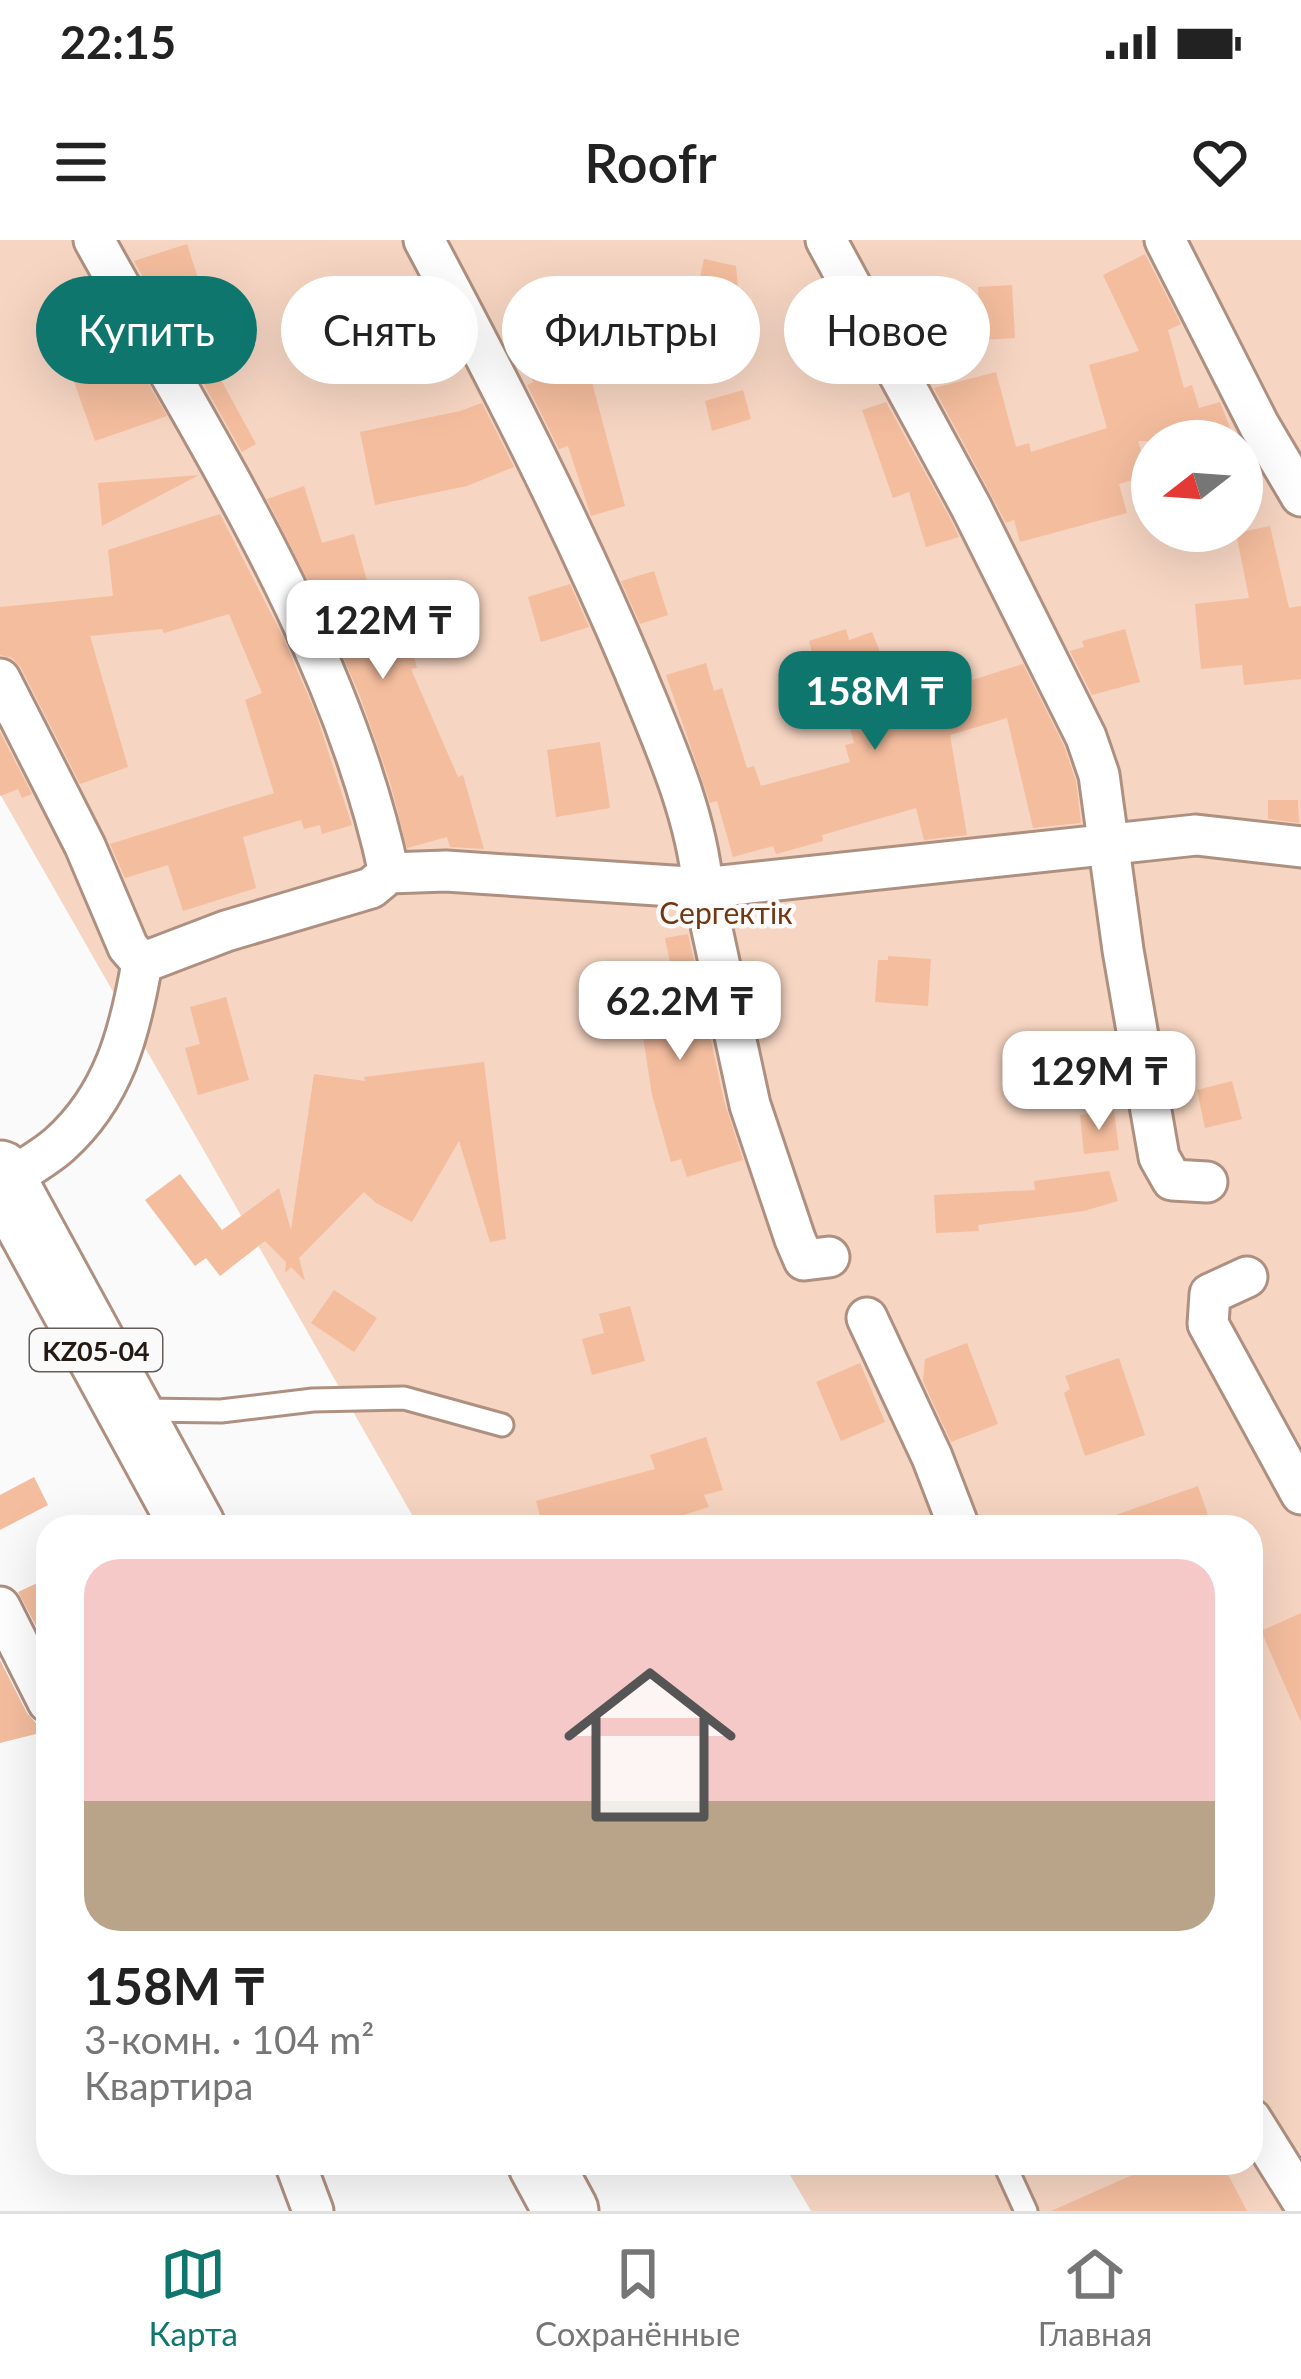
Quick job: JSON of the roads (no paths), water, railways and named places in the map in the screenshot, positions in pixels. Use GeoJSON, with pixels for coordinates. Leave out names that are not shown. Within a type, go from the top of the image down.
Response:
{"type":"FeatureCollection","features":[{"type":"Feature","properties":{"kind":"main road","name":"KZ05-04"},"geometry":{"type":"LineString","coordinates":[[3,1178],[186,1515]]}},
{"type":"Feature","properties":{"kind":"main road"},"geometry":{"type":"LineString","coordinates":[[546,2175],[566,2211]]}},
{"type":"Feature","properties":{"kind":"street"},"geometry":{"type":"LineString","coordinates":[[94,240],[251,517],[297,609],[344,723],[378,823],[388,873]]}},
{"type":"Feature","properties":{"kind":"street"},"geometry":{"type":"LineString","coordinates":[[424,240],[508,397],[612,618],[664,742],[698,842],[703,888],[750,1106],[804,1260],[829,1257]]}},
{"type":"Feature","properties":{"kind":"street"},"geometry":{"type":"LineString","coordinates":[[826,240],[971,506],[1086,737],[1099,776],[1159,1157],[1172,1180],[1208,1182]]}},
{"type":"Feature","properties":{"kind":"street"},"geometry":{"type":"LineString","coordinates":[[1165,240],[1259,425],[1301,496]]}},
{"type":"Feature","properties":{"kind":"street"},"geometry":{"type":"LineString","coordinates":[[0,680],[85,846],[128,947],[142,963]]}},
{"type":"Feature","properties":{"kind":"street"},"geometry":{"type":"LineString","coordinates":[[142,963],[371,888],[388,873],[446,871],[703,888],[1196,835],[1301,847]]}},
{"type":"Feature","properties":{"kind":"street"},"geometry":{"type":"LineString","coordinates":[[3,1178],[59,1145],[101,1095],[131,1026],[142,963]]}},
{"type":"Feature","properties":{"kind":"street"},"geometry":{"type":"LineString","coordinates":[[1247,1277],[1210,1294],[1208,1324],[1301,1494]]}},
{"type":"Feature","properties":{"kind":"street"},"geometry":{"type":"LineString","coordinates":[[867,1318],[954,1515]]}},
{"type":"Feature","properties":{"kind":"street"},"geometry":{"type":"LineString","coordinates":[[0,1606],[36,1678]]}},
{"type":"Feature","properties":{"kind":"street"},"geometry":{"type":"LineString","coordinates":[[1263,2138],[1301,2200]]}},
{"type":"Feature","properties":{"kind":"street"},"geometry":{"type":"LineString","coordinates":[[300,2175],[313,2211]]}},
{"type":"Feature","properties":{"kind":"lane"},"geometry":{"type":"LineString","coordinates":[[128,1410],[221,1412],[313,1400],[404,1398],[502,1425]]}},
{"type":"Feature","properties":{"kind":"lane"},"geometry":{"type":"LineString","coordinates":[[1010,2175],[1026,2211]]}},
{"type":"Feature","properties":{"kind":"park label","name":"Сергектік"},"geometry":{"type":"Point","coordinates":[726,912]}}]}
